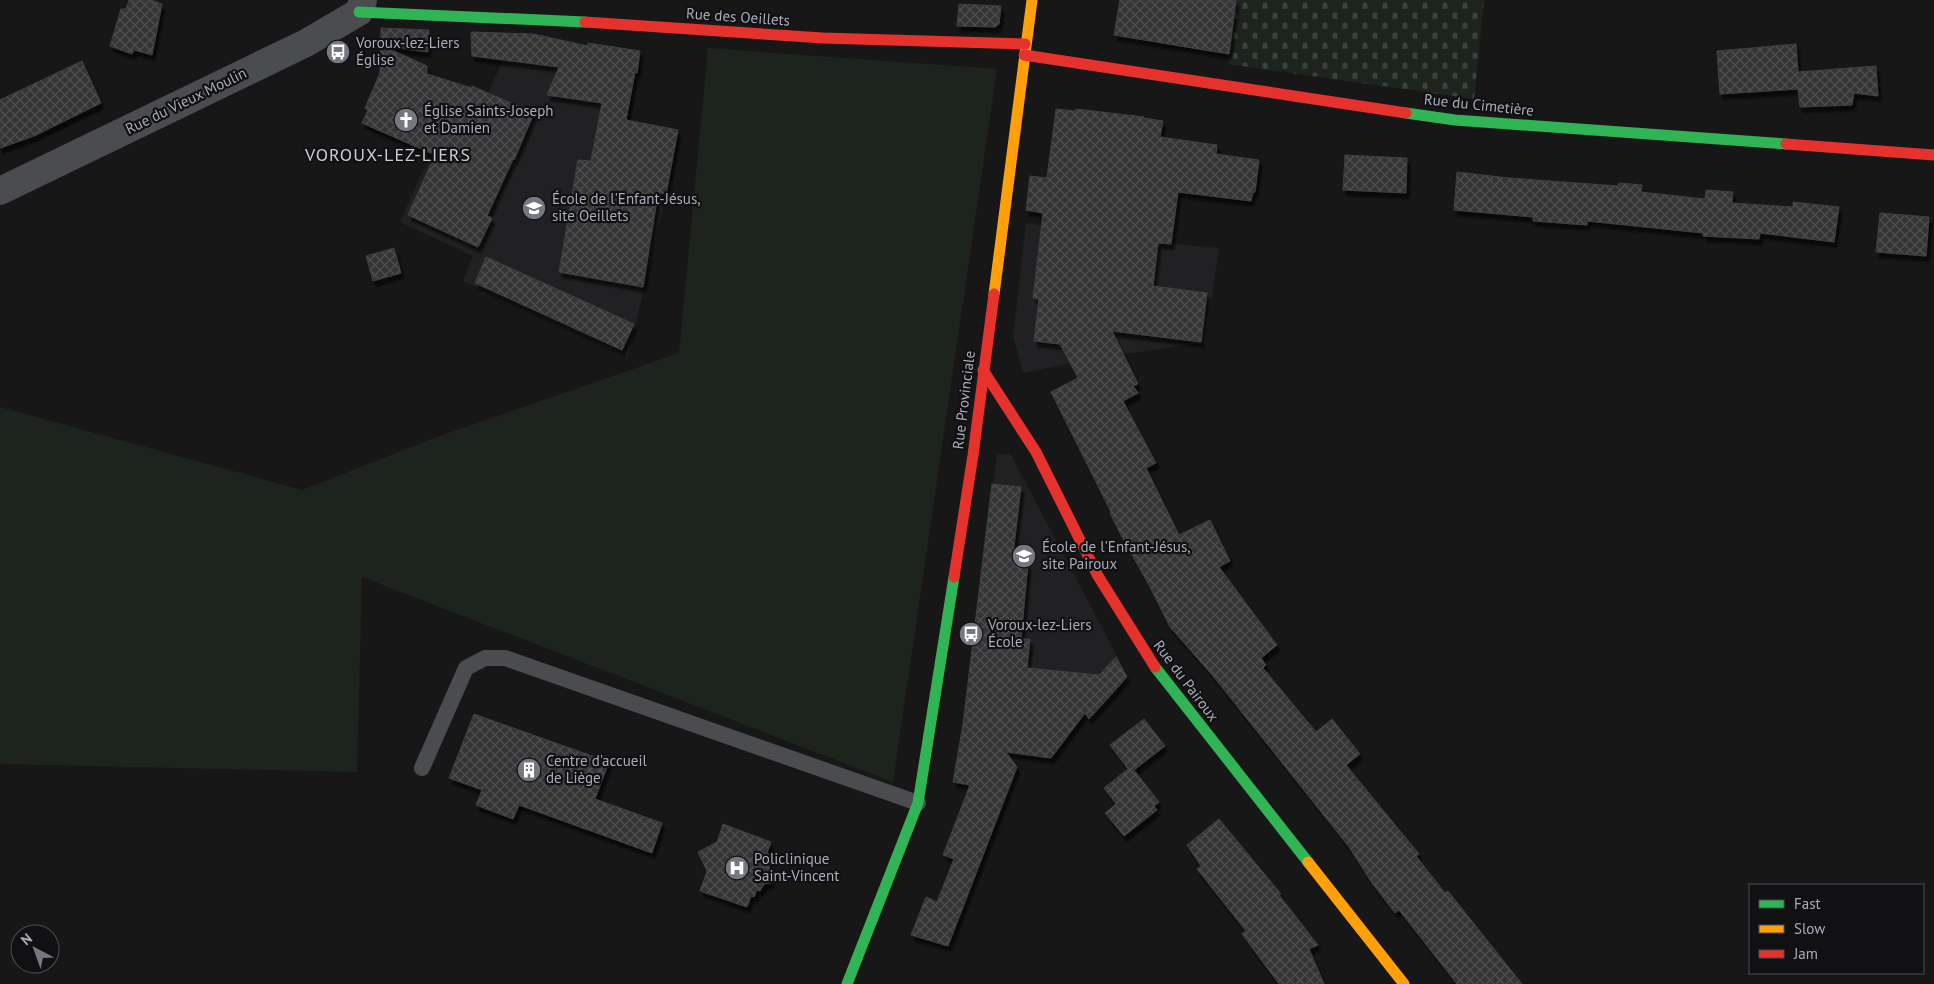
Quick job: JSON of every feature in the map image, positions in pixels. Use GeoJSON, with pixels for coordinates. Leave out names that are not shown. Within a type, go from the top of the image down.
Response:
{"type":"FeatureCollection","features":[{"type":"Feature","properties":{"kind":"street","name":"Rue Provinciale"},"geometry":{"type":"LineString","coordinates":[[847,984],[918,803],[954,581],[1032,0]]}},
{"type":"Feature","properties":{"kind":"street","name":"Rue des Oeillets"},"geometry":{"type":"LineString","coordinates":[[361,6],[1025,50]]}},
{"type":"Feature","properties":{"kind":"street","name":"Rue du Vieux Moulin"},"geometry":{"type":"LineString","coordinates":[[0,191],[306,43],[361,6]]}},
{"type":"Feature","properties":{"kind":"street","name":"Rue du Cimetière"},"geometry":{"type":"LineString","coordinates":[[1025,50],[1455,120],[1934,155]]}},
{"type":"Feature","properties":{"kind":"street","name":"Rue du Pairoux"},"geometry":{"type":"LineString","coordinates":[[983,370],[1036,452],[1098,576],[1150,661],[1404,984]]}},
{"type":"Feature","properties":{"kind":"lane"},"geometry":{"type":"LineString","coordinates":[[422,768],[466,668],[485,658],[505,658],[918,803]]}},
{"type":"Feature","properties":{"kind":"shaded area","name":"École de l'Enfant-Jésus, site Oeillets"},"geometry":{"type":"Polygon","coordinates":[[[503,60],[607,73],[598,128],[637,189],[666,194],[628,357],[463,281],[473,256],[400,222],[421,175],[429,163],[468,182],[488,93],[503,60]]]}},
{"type":"Feature","properties":{"kind":"shaded area"},"geometry":{"type":"Polygon","coordinates":[[[1026,223],[1154,242],[1219,248],[1205,345],[1195,344],[1097,358],[1023,373],[1013,336],[1026,223]]]}},
{"type":"Feature","properties":{"kind":"shaded area","name":"École de l'Enfant-Jésus, site Pairoux"},"geometry":{"type":"Polygon","coordinates":[[[1010,453],[1128,677],[1093,715],[966,699],[997,455],[1010,453]]]}},
{"type":"Feature","properties":{"kind":"green space"},"geometry":{"type":"Polygon","coordinates":[[[1236,0],[1484,0],[1474,99],[1228,64],[1236,0]]]}},
{"type":"Feature","properties":{"kind":"green space"},"geometry":{"type":"Polygon","coordinates":[[[708,48],[997,69],[893,782],[362,577],[357,772],[0,764],[0,407],[302,490],[434,438],[679,353],[708,48]]]}},
{"type":"Feature","properties":{"kind":"building"},"geometry":{"type":"Polygon","coordinates":[[[129,0],[151,0],[162,4],[152,55],[134,50],[132,54],[110,46],[121,9],[126,9],[129,0]]]}},
{"type":"Feature","properties":{"kind":"building"},"geometry":{"type":"Polygon","coordinates":[[[1120,0],[1236,0],[1229,54],[1114,35],[1120,0]]]}},
{"type":"Feature","properties":{"kind":"building"},"geometry":{"type":"Polygon","coordinates":[[[959,4],[1001,6],[999,24],[995,27],[957,26],[959,4]]]}},
{"type":"Feature","properties":{"kind":"building"},"geometry":{"type":"Polygon","coordinates":[[[381,28],[429,30],[428,52],[383,46],[427,66],[427,74],[472,88],[472,86],[534,113],[487,216],[492,218],[478,247],[408,215],[435,155],[362,123],[368,110],[365,108],[380,73],[381,28]]]}},
{"type":"Feature","properties":{"kind":"building"},"geometry":{"type":"Polygon","coordinates":[[[471,32],[533,34],[588,46],[588,43],[640,51],[626,120],[678,130],[666,194],[658,193],[643,287],[559,272],[578,160],[591,161],[602,103],[547,95],[559,67],[472,56],[471,32]]]}},
{"type":"Feature","properties":{"kind":"building"},"geometry":{"type":"Polygon","coordinates":[[[1796,44],[1798,72],[1876,66],[1878,96],[1854,93],[1852,105],[1800,107],[1798,89],[1720,94],[1717,51],[1796,44]]]}},
{"type":"Feature","properties":{"kind":"building"},"geometry":{"type":"Polygon","coordinates":[[[82,61],[101,103],[34,136],[0,148],[0,100],[82,61]]]}},
{"type":"Feature","properties":{"kind":"building"},"geometry":{"type":"Polygon","coordinates":[[[1056,109],[1075,111],[1076,109],[1163,121],[1160,137],[1217,145],[1216,154],[1259,160],[1255,192],[1253,192],[1251,201],[1178,192],[1171,244],[1158,243],[1153,286],[1207,293],[1201,342],[1112,331],[1138,384],[1133,386],[1138,393],[1123,401],[1156,463],[1146,468],[1179,535],[1210,520],[1230,561],[1219,567],[1277,645],[1261,658],[1266,665],[1263,668],[1316,732],[1332,719],[1360,754],[1346,765],[1419,854],[1416,856],[1445,893],[1448,891],[1522,984],[1457,984],[1399,910],[1395,913],[1372,883],[1349,847],[1213,676],[1170,627],[1122,537],[1051,392],[1078,378],[1060,344],[1034,341],[1039,299],[1033,298],[1043,213],[1026,210],[1030,176],[1047,178],[1056,109]]]}},
{"type":"Feature","properties":{"kind":"building"},"geometry":{"type":"Polygon","coordinates":[[[1345,155],[1407,158],[1406,193],[1343,190],[1345,155]]]}},
{"type":"Feature","properties":{"kind":"building"},"geometry":{"type":"Polygon","coordinates":[[[1457,172],[1618,186],[1619,183],[1642,185],[1641,192],[1705,199],[1706,190],[1733,192],[1732,203],[1793,207],[1793,202],[1839,207],[1834,242],[1760,233],[1759,239],[1703,236],[1703,233],[1587,221],[1587,225],[1533,221],[1533,217],[1454,210],[1457,172]]]}},
{"type":"Feature","properties":{"kind":"building"},"geometry":{"type":"Polygon","coordinates":[[[1880,213],[1929,217],[1926,256],[1876,252],[1880,213]]]}},
{"type":"Feature","properties":{"kind":"building"},"geometry":{"type":"Polygon","coordinates":[[[394,248],[401,273],[373,281],[366,256],[394,248]]]}},
{"type":"Feature","properties":{"kind":"building"},"geometry":{"type":"Polygon","coordinates":[[[486,257],[634,324],[622,350],[475,283],[486,257]]]}},
{"type":"Feature","properties":{"kind":"building"},"geometry":{"type":"Polygon","coordinates":[[[992,484],[1021,487],[1012,562],[1028,563],[1021,639],[1030,639],[1027,668],[1099,675],[1116,657],[1127,677],[1089,719],[1085,713],[1051,758],[1006,752],[1017,767],[948,946],[911,935],[926,897],[937,902],[954,859],[943,855],[970,785],[953,782],[963,724],[992,484]]]}},
{"type":"Feature","properties":{"kind":"building","name":"Centre d'accueil de Liège"},"geometry":{"type":"Polygon","coordinates":[[[474,714],[609,762],[595,799],[662,823],[652,853],[519,805],[513,819],[476,805],[482,790],[449,778],[474,714]]]}},
{"type":"Feature","properties":{"kind":"building"},"geometry":{"type":"Polygon","coordinates":[[[1144,719],[1165,746],[1134,770],[1159,802],[1154,806],[1157,810],[1124,836],[1105,813],[1116,804],[1104,788],[1128,769],[1110,745],[1144,719]]]}},
{"type":"Feature","properties":{"kind":"building"},"geometry":{"type":"Polygon","coordinates":[[[1219,819],[1281,894],[1279,895],[1318,945],[1309,949],[1324,984],[1279,984],[1242,934],[1246,931],[1197,869],[1201,866],[1187,845],[1219,819]]]}},
{"type":"Feature","properties":{"kind":"building","name":"Policlinique Saint-Vincent"},"geometry":{"type":"Polygon","coordinates":[[[723,824],[771,842],[767,853],[770,855],[767,863],[769,865],[771,883],[764,884],[760,891],[757,890],[754,897],[751,896],[747,907],[700,891],[707,871],[698,852],[717,842],[723,824]]]}},
{"type":"Feature","properties":{"kind":"traffic: fast"},"geometry":{"type":"LineString","coordinates":[[359,12],[585,22]]}},
{"type":"Feature","properties":{"kind":"traffic: fast"},"geometry":{"type":"LineString","coordinates":[[1406,113],[1455,120],[1786,144]]}},
{"type":"Feature","properties":{"kind":"traffic: fast"},"geometry":{"type":"LineString","coordinates":[[847,984],[918,803],[954,577]]}},
{"type":"Feature","properties":{"kind":"traffic: fast"},"geometry":{"type":"LineString","coordinates":[[1155,667],[1308,862]]}},
{"type":"Feature","properties":{"kind":"traffic: slow"},"geometry":{"type":"LineString","coordinates":[[994,294],[1032,0]]}},
{"type":"Feature","properties":{"kind":"traffic: slow"},"geometry":{"type":"LineString","coordinates":[[1308,862],[1404,984]]}},
{"type":"Feature","properties":{"kind":"traffic: jam"},"geometry":{"type":"LineString","coordinates":[[585,22],[823,38],[1025,44]]}},
{"type":"Feature","properties":{"kind":"traffic: jam"},"geometry":{"type":"LineString","coordinates":[[1024,55],[1406,113]]}},
{"type":"Feature","properties":{"kind":"traffic: jam"},"geometry":{"type":"LineString","coordinates":[[1786,144],[1934,155]]}},
{"type":"Feature","properties":{"kind":"traffic: jam"},"geometry":{"type":"LineString","coordinates":[[954,577],[973,455],[994,294]]}},
{"type":"Feature","properties":{"kind":"traffic: jam"},"geometry":{"type":"LineString","coordinates":[[983,370],[1036,452],[1098,576],[1155,667]]}},
{"type":"Feature","properties":{"kind":"place","name":"Voroux-lez-Liers Église"},"geometry":{"type":"Point","coordinates":[338,52]}},
{"type":"Feature","properties":{"kind":"place","name":"Église Saints-Joseph et Damien"},"geometry":{"type":"Point","coordinates":[406,120]}},
{"type":"Feature","properties":{"kind":"place","name":"École de l'Enfant-Jésus, site Oeillets"},"geometry":{"type":"Point","coordinates":[534,208]}},
{"type":"Feature","properties":{"kind":"place","name":"École de l'Enfant-Jésus, site Pairoux"},"geometry":{"type":"Point","coordinates":[1024,556]}},
{"type":"Feature","properties":{"kind":"place","name":"Voroux-lez-Liers École"},"geometry":{"type":"Point","coordinates":[971,634]}},
{"type":"Feature","properties":{"kind":"place","name":"Centre d'accueil de Liège"},"geometry":{"type":"Point","coordinates":[529,770]}},
{"type":"Feature","properties":{"kind":"place","name":"Policlinique Saint-Vincent"},"geometry":{"type":"Point","coordinates":[737,868]}},
{"type":"Feature","properties":{"kind":"district","name":"VOROUX-LEZ-LIERS"},"geometry":{"type":"Point","coordinates":[388,155]}}]}
